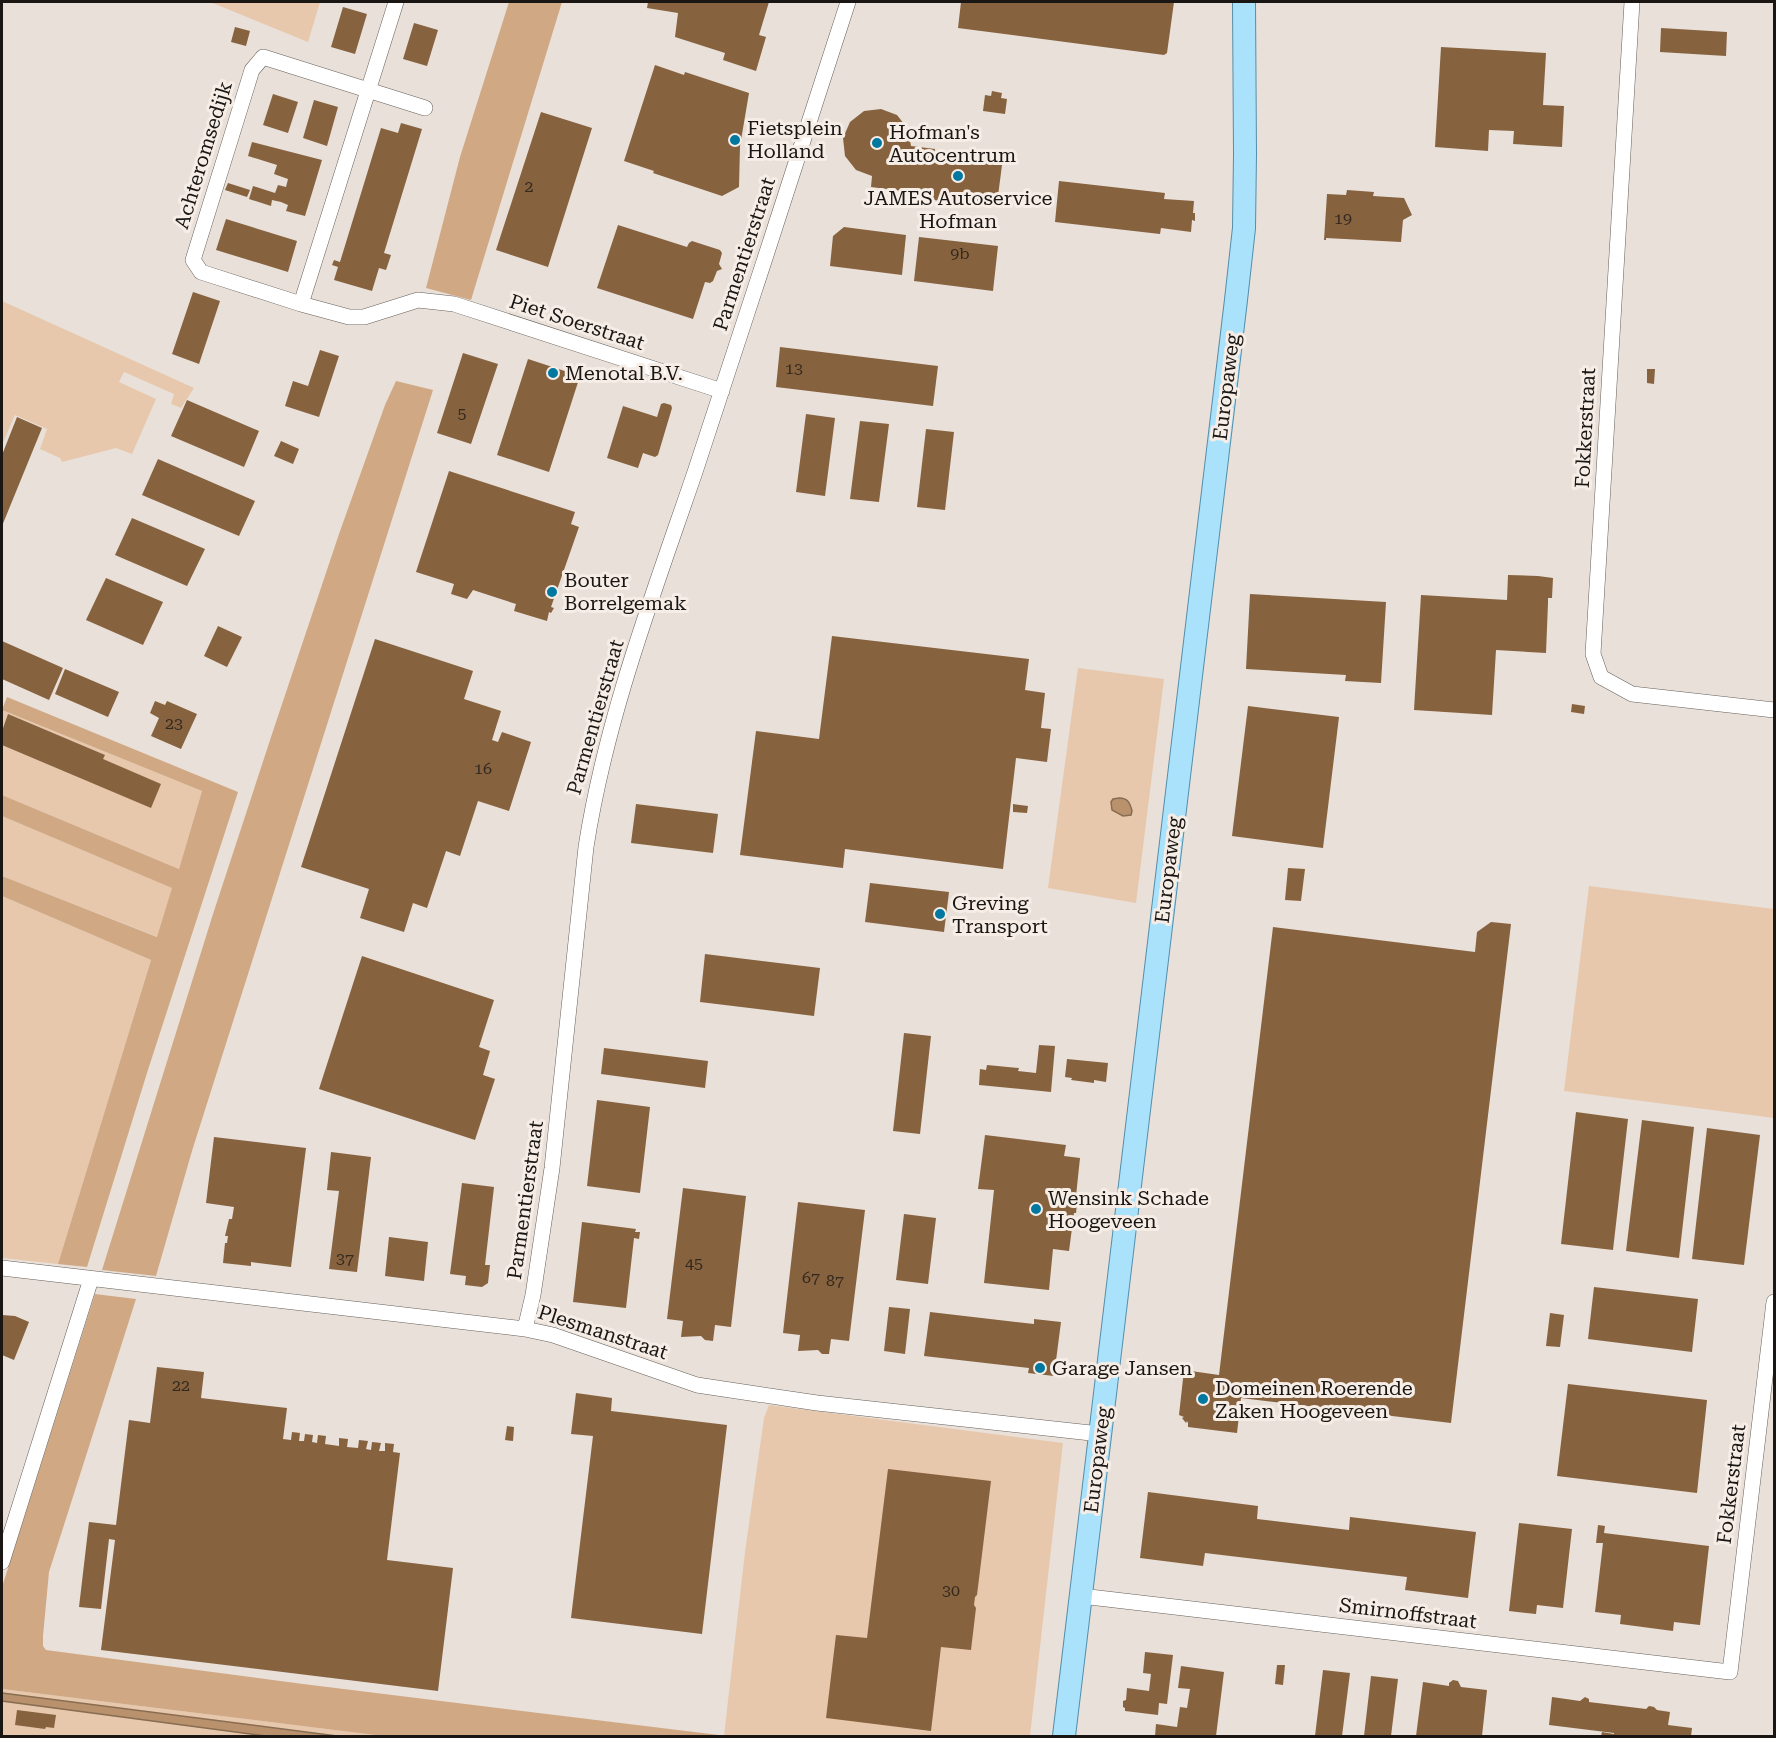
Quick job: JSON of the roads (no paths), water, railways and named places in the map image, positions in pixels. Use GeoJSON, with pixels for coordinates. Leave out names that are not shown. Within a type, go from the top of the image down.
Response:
{"type":"FeatureCollection","features":[{"type":"Feature","properties":{"kind":"main road","name":"Europaweg"},"geometry":{"type":"LineString","coordinates":[[1064,1737],[1244,228],[1244,2]]}},
{"type":"Feature","properties":{"kind":"street"},"geometry":{"type":"LineString","coordinates":[[301,304],[396,2]]}},
{"type":"Feature","properties":{"kind":"street","name":"Parmentierstraat"},"geometry":{"type":"LineString","coordinates":[[525,1329],[534,1295],[552,1168],[593,798],[633,657],[848,2]]}},
{"type":"Feature","properties":{"kind":"street","name":"Fokkerstraat"},"geometry":{"type":"LineString","coordinates":[[1632,2],[1593,654],[1600,677],[1632,694],[1774,710]]}},
{"type":"Feature","properties":{"kind":"street","name":"Achteromsedijk"},"geometry":{"type":"LineString","coordinates":[[418,300],[364,317],[349,317],[201,272],[193,260],[252,70],[263,57],[425,108]]}},
{"type":"Feature","properties":{"kind":"street","name":"Piet Soerstraat"},"geometry":{"type":"LineString","coordinates":[[418,300],[454,304],[722,391]]}},
{"type":"Feature","properties":{"kind":"street","name":"Plesmanstraat"},"geometry":{"type":"LineString","coordinates":[[2,1268],[525,1329],[554,1335],[697,1385],[817,1403],[1100,1434]]}},
{"type":"Feature","properties":{"kind":"street"},"geometry":{"type":"LineString","coordinates":[[2,1562],[91,1279]]}},
{"type":"Feature","properties":{"kind":"street","name":"Fokkerstraat"},"geometry":{"type":"LineString","coordinates":[[1730,1672],[1774,1302]]}},
{"type":"Feature","properties":{"kind":"street","name":"Smirnoffstraat"},"geometry":{"type":"LineString","coordinates":[[1081,1596],[1730,1672]]}},
{"type":"Feature","properties":{"kind":"place","name":"Fietsplein Holland"},"geometry":{"type":"Point","coordinates":[735,140]}},
{"type":"Feature","properties":{"kind":"place","name":"Hofman's Autocentrum"},"geometry":{"type":"Point","coordinates":[877,143]}},
{"type":"Feature","properties":{"kind":"place","name":"JAMES Autoservice Hofman"},"geometry":{"type":"Point","coordinates":[958,176]}},
{"type":"Feature","properties":{"kind":"place","name":"Menotal B.V."},"geometry":{"type":"Point","coordinates":[553,373]}},
{"type":"Feature","properties":{"kind":"place","name":"Bouter Borrelgemak"},"geometry":{"type":"Point","coordinates":[552,592]}},
{"type":"Feature","properties":{"kind":"place","name":"Greving Transport"},"geometry":{"type":"Point","coordinates":[940,914]}},
{"type":"Feature","properties":{"kind":"place","name":"Wensink Schade Hoogeveen"},"geometry":{"type":"Point","coordinates":[1036,1209]}},
{"type":"Feature","properties":{"kind":"place","name":"Garage Jansen"},"geometry":{"type":"Point","coordinates":[1040,1368]}},
{"type":"Feature","properties":{"kind":"place","name":"Domeinen Roerende Zaken Hoogeveen"},"geometry":{"type":"Point","coordinates":[1203,1399]}}]}
